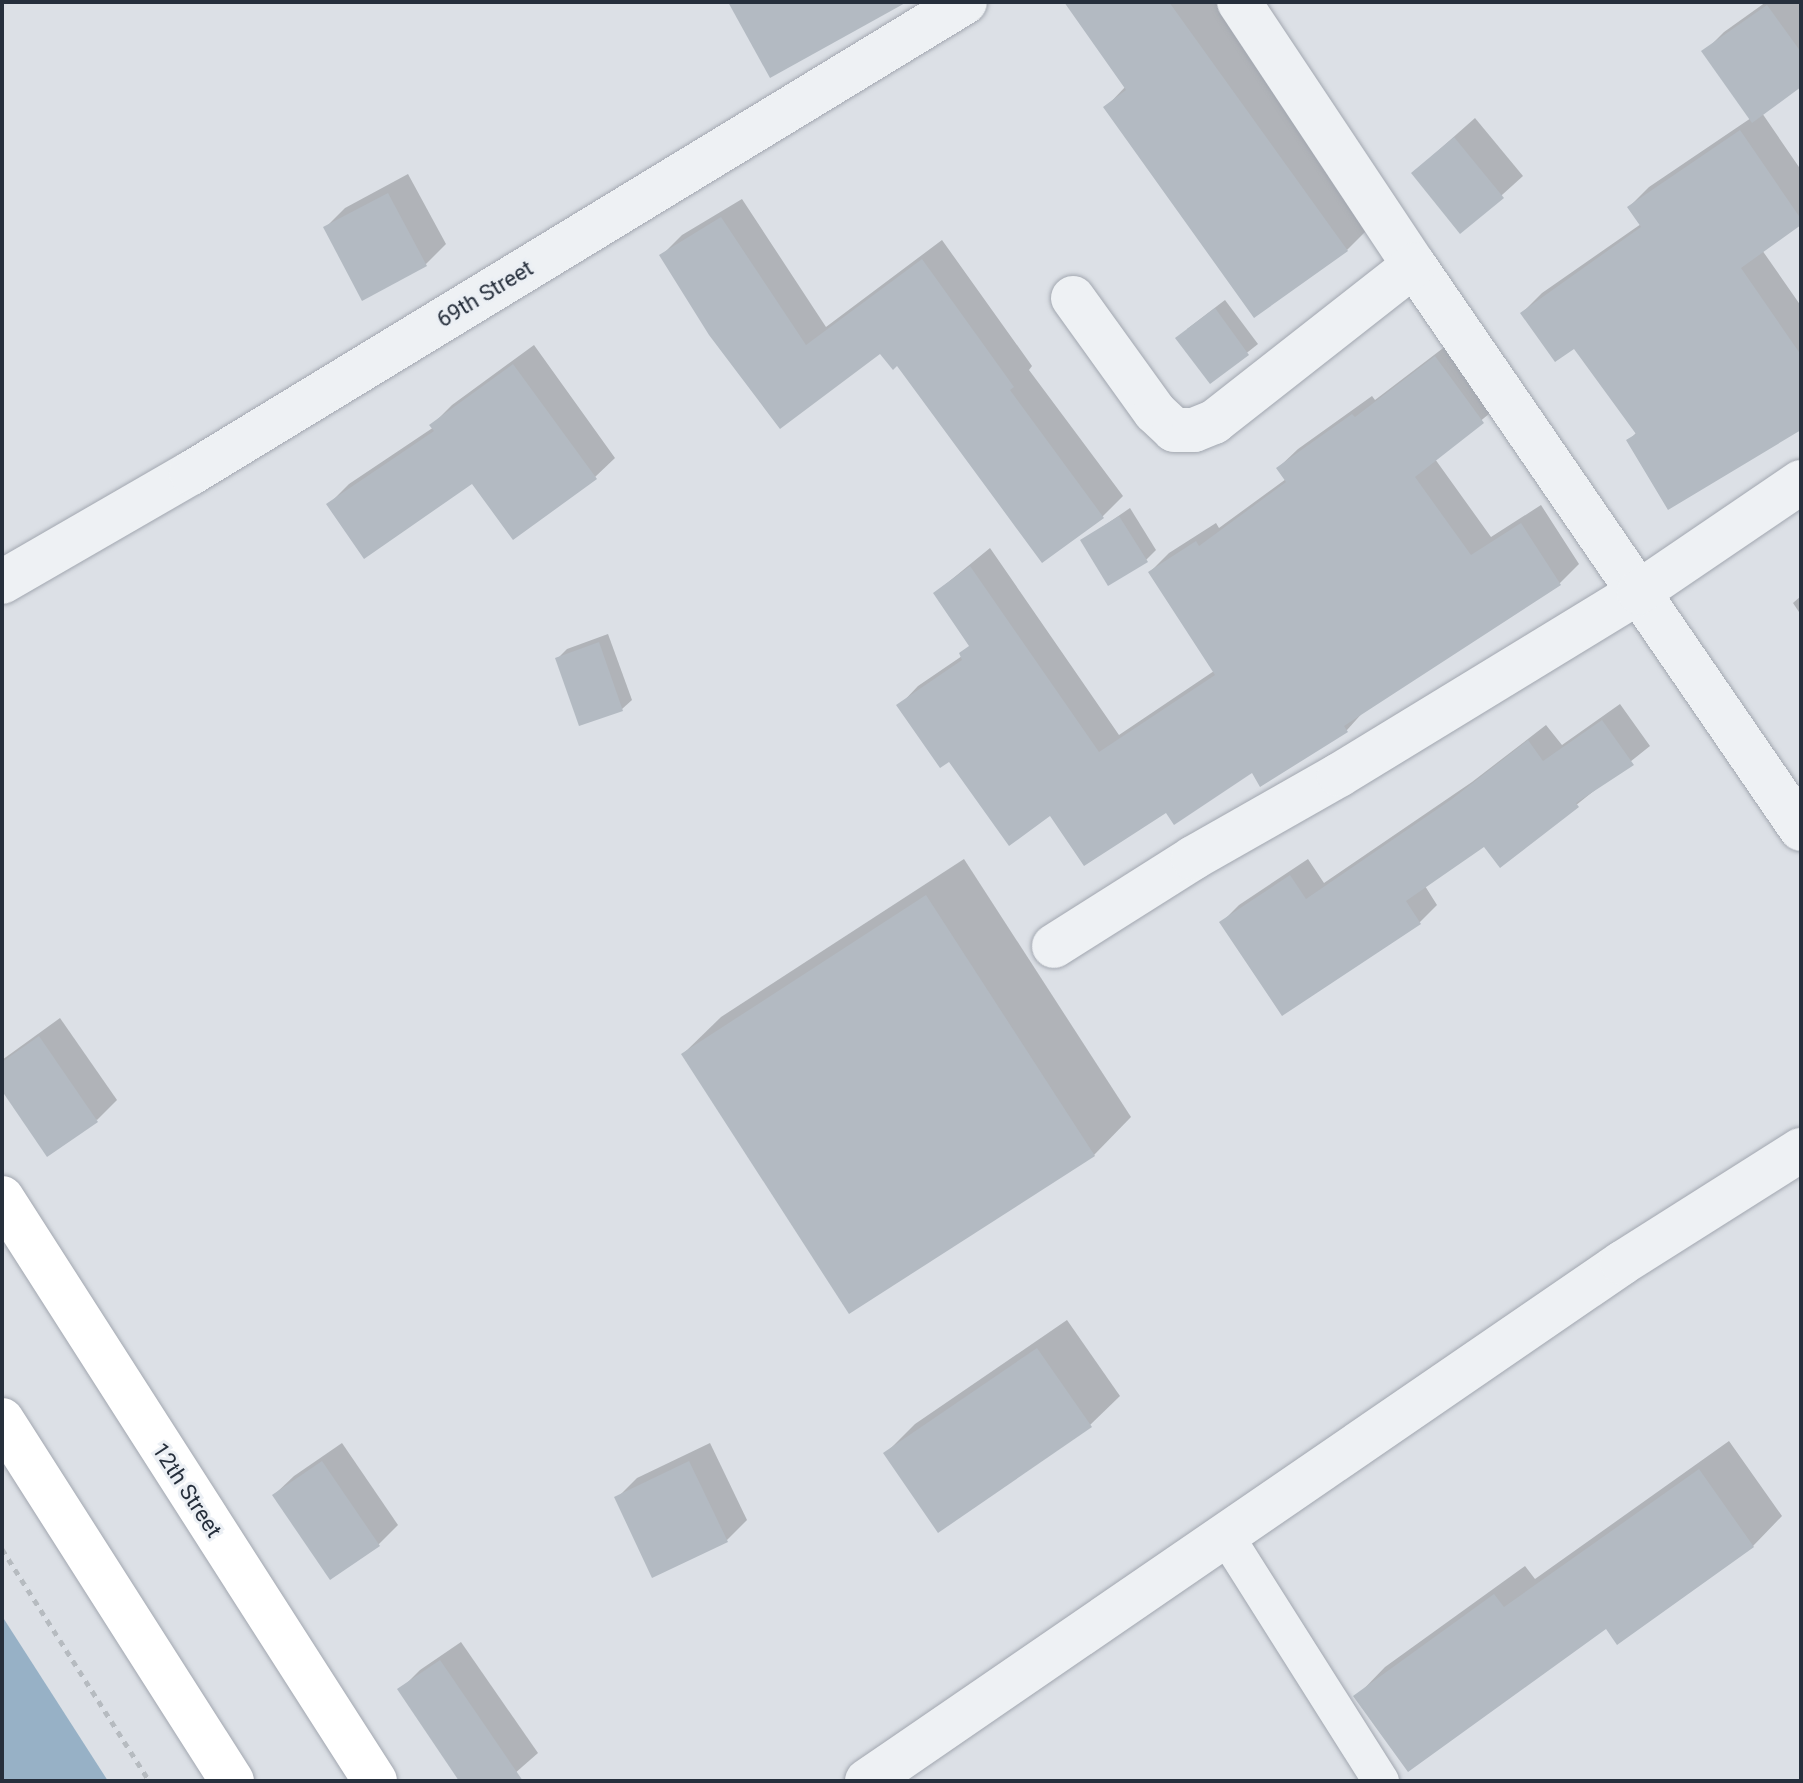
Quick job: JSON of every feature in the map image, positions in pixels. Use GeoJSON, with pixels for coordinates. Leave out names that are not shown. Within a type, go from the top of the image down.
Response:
{"type":"FeatureCollection","features":[{"type":"Feature","properties":{"kind":"main road","name":"12th Street"},"geometry":{"type":"LineString","coordinates":[[2,1198],[375,1781]]}},
{"type":"Feature","properties":{"kind":"main road"},"geometry":{"type":"LineString","coordinates":[[2,1420],[232,1781]]}},
{"type":"Feature","properties":{"kind":"street","name":"69th Street"},"geometry":{"type":"LineString","coordinates":[[2,582],[191,473],[965,2]]}},
{"type":"Feature","properties":{"kind":"street"},"geometry":{"type":"LineString","coordinates":[[1239,2],[1414,265],[1801,829]]}},
{"type":"Feature","properties":{"kind":"street"},"geometry":{"type":"LineString","coordinates":[[1073,298],[1155,412],[1174,430],[1194,430],[1214,422],[1414,265]]}},
{"type":"Feature","properties":{"kind":"street"},"geometry":{"type":"LineString","coordinates":[[1054,946],[1193,858],[1339,775],[1639,592],[1801,482]]}},
{"type":"Feature","properties":{"kind":"street"},"geometry":{"type":"LineString","coordinates":[[884,1770],[1622,1263],[1801,1150]]}},
{"type":"Feature","properties":{"kind":"lane"},"geometry":{"type":"LineString","coordinates":[[1226,1536],[1381,1781]]}},
{"type":"Feature","properties":{"kind":"path"},"geometry":{"type":"LineString","coordinates":[[2,1549],[149,1781]]}},
{"type":"Feature","properties":{"kind":"water"},"geometry":{"type":"Polygon","coordinates":[[[2,1616],[108,1781],[2,1781],[2,1616]]]}},
{"type":"Feature","properties":{"kind":"building"},"geometry":{"type":"Polygon","coordinates":[[[728,2],[907,2],[770,78],[728,2]]]}},
{"type":"Feature","properties":{"kind":"building"},"geometry":{"type":"Polygon","coordinates":[[[1064,2],[1169,2],[1348,251],[1254,318],[1103,107],[1126,90],[1064,2]]]}},
{"type":"Feature","properties":{"kind":"building"},"geometry":{"type":"Polygon","coordinates":[[[1767,5],[1801,52],[1801,87],[1752,123],[1701,51],[1767,5]]]}},
{"type":"Feature","properties":{"kind":"building"},"geometry":{"type":"Polygon","coordinates":[[[1740,130],[1801,219],[1801,225],[1741,268],[1801,355],[1801,430],[1668,510],[1626,440],[1636,434],[1574,349],[1555,362],[1520,313],[1641,227],[1627,207],[1740,130]]]}},
{"type":"Feature","properties":{"kind":"building"},"geometry":{"type":"Polygon","coordinates":[[[1454,137],[1504,198],[1460,234],[1411,173],[1454,137]]]}},
{"type":"Feature","properties":{"kind":"building"},"geometry":{"type":"Polygon","coordinates":[[[388,193],[427,266],[362,301],[323,227],[388,193]]]}},
{"type":"Feature","properties":{"kind":"building"},"geometry":{"type":"Polygon","coordinates":[[[721,217],[806,345],[922,259],[1014,387],[1010,390],[1104,518],[1042,563],[897,366],[893,370],[880,354],[780,429],[709,335],[659,255],[721,217]]]}},
{"type":"Feature","properties":{"kind":"building"},"geometry":{"type":"Polygon","coordinates":[[[1215,308],[1249,355],[1210,384],[1175,338],[1215,308]]]}},
{"type":"Feature","properties":{"kind":"building"},"geometry":{"type":"Polygon","coordinates":[[[1435,356],[1484,423],[1415,477],[1471,555],[1521,523],[1561,585],[1344,726],[1348,732],[1260,787],[1252,773],[1174,825],[1166,813],[1084,866],[1050,816],[1009,846],[949,762],[940,768],[896,705],[962,660],[959,653],[969,646],[933,593],[970,566],[1099,752],[1215,675],[1148,572],[1196,541],[1199,546],[1286,482],[1276,468],[1352,414],[1355,417],[1435,356]]]}},
{"type":"Feature","properties":{"kind":"building"},"geometry":{"type":"Polygon","coordinates":[[[513,364],[597,479],[513,540],[472,484],[364,559],[326,504],[434,431],[429,425],[513,364]]]}},
{"type":"Feature","properties":{"kind":"building"},"geometry":{"type":"Polygon","coordinates":[[[1119,516],[1148,562],[1108,586],[1080,540],[1119,516]]]}},
{"type":"Feature","properties":{"kind":"building"},"geometry":{"type":"Polygon","coordinates":[[[599,642],[623,711],[579,726],[555,658],[599,642]]]}},
{"type":"Feature","properties":{"kind":"building"},"geometry":{"type":"Polygon","coordinates":[[[1602,720],[1634,765],[1576,803],[1579,807],[1500,868],[1484,847],[1406,901],[1421,924],[1282,1016],[1219,922],[1290,875],[1306,899],[1452,799],[1528,740],[1543,761],[1602,720]]]}},
{"type":"Feature","properties":{"kind":"building"},"geometry":{"type":"Polygon","coordinates":[[[926,895],[1095,1156],[849,1314],[681,1054],[926,895]]]}},
{"type":"Feature","properties":{"kind":"building"},"geometry":{"type":"Polygon","coordinates":[[[39,1036],[98,1122],[47,1157],[2,1091],[2,1062],[39,1036]]]}},
{"type":"Feature","properties":{"kind":"building"},"geometry":{"type":"Polygon","coordinates":[[[1037,1348],[1092,1427],[938,1533],[883,1453],[1037,1348]]]}},
{"type":"Feature","properties":{"kind":"building"},"geometry":{"type":"Polygon","coordinates":[[[322,1461],[380,1546],[330,1580],[272,1495],[322,1461]]]}},
{"type":"Feature","properties":{"kind":"building"},"geometry":{"type":"Polygon","coordinates":[[[689,1461],[728,1542],[652,1578],[614,1497],[689,1461]]]}},
{"type":"Feature","properties":{"kind":"building"},"geometry":{"type":"Polygon","coordinates":[[[1699,1469],[1754,1547],[1617,1645],[1606,1629],[1408,1772],[1353,1696],[1494,1594],[1504,1607],[1699,1469]]]}},
{"type":"Feature","properties":{"kind":"building"},"geometry":{"type":"Polygon","coordinates":[[[440,1660],[523,1781],[459,1781],[397,1689],[440,1660]]]}}]}
